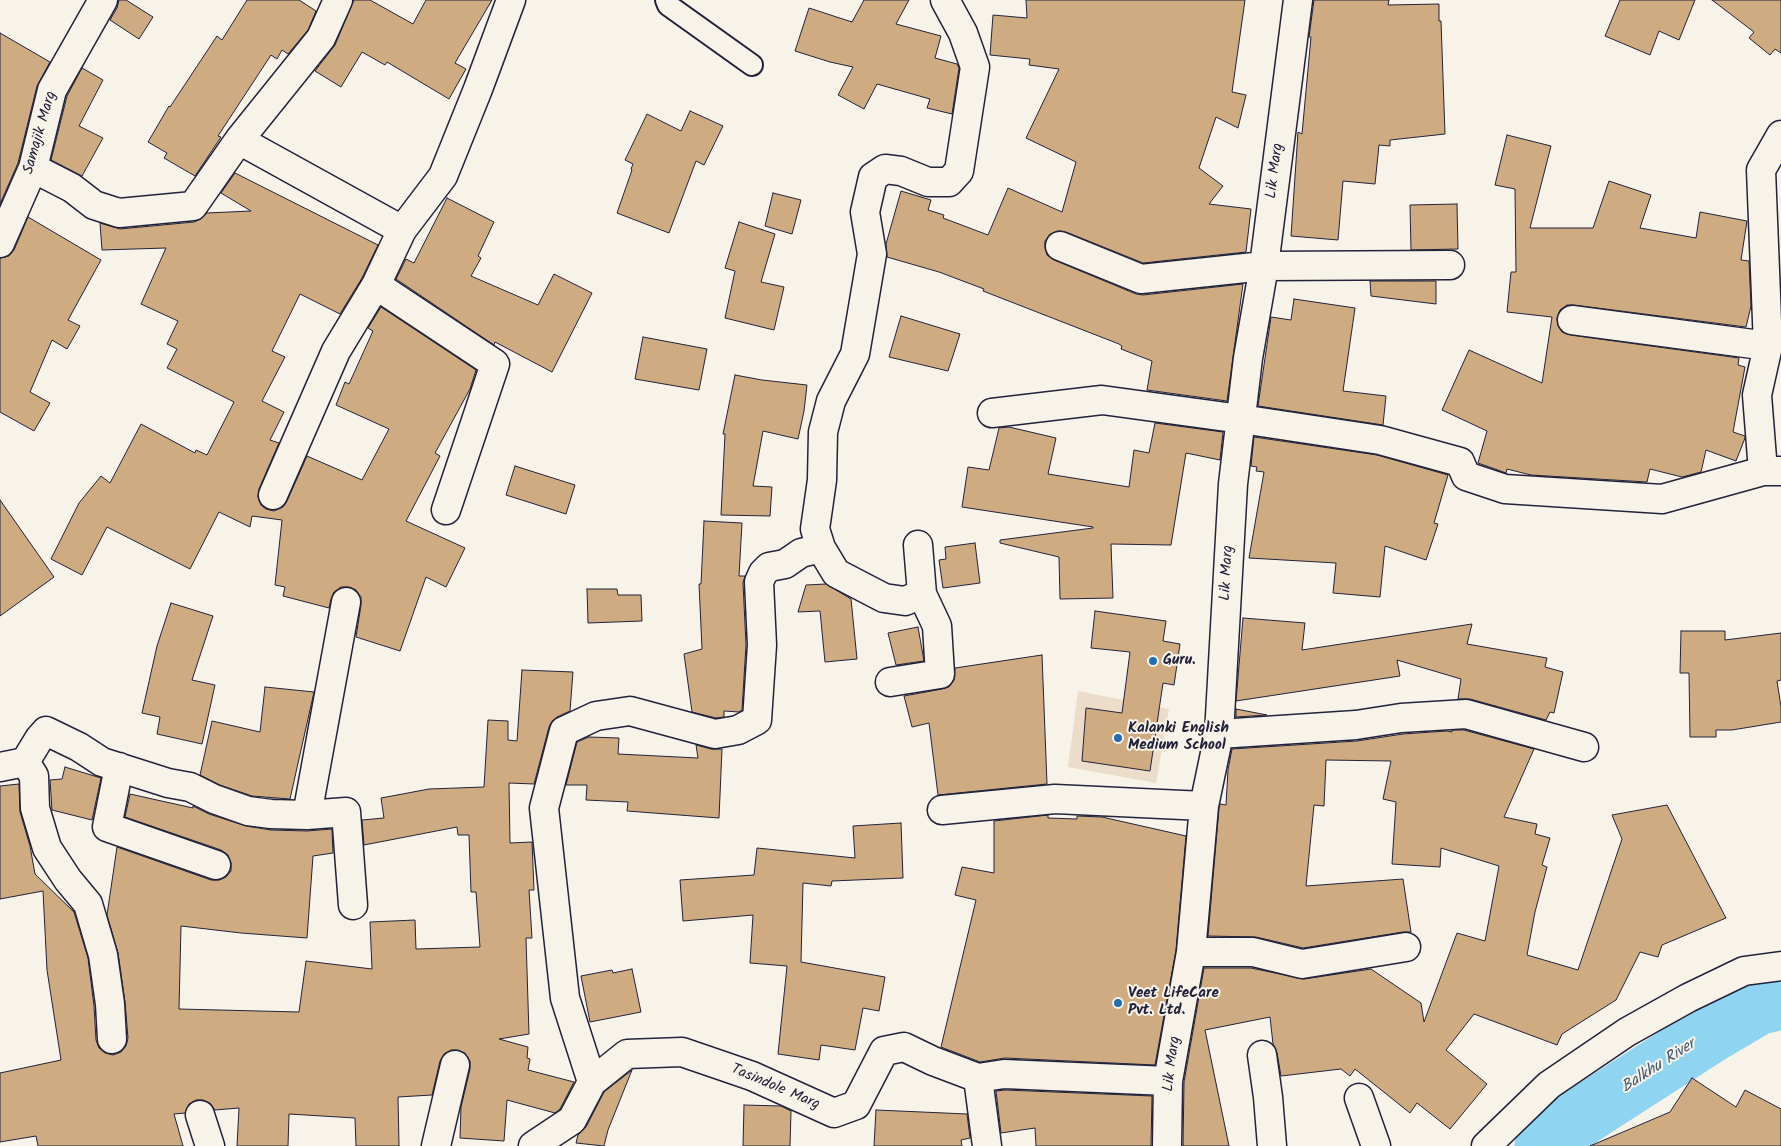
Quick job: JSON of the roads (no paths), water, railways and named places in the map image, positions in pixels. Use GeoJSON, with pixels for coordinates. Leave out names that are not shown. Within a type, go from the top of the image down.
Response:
{"type":"FeatureCollection","features":[{"type":"Feature","properties":{"kind":"street","name":"Samajik Marg"},"geometry":{"type":"LineString","coordinates":[[0,243],[32,168],[52,90],[103,0]]}},
{"type":"Feature","properties":{"kind":"street"},"geometry":{"type":"LineString","coordinates":[[32,168],[72,188],[94,205],[119,212],[193,206],[239,140],[321,38],[338,0]]}},
{"type":"Feature","properties":{"kind":"street"},"geometry":{"type":"LineString","coordinates":[[273,494],[336,351],[376,285],[402,230],[443,176],[511,0]]}},
{"type":"Feature","properties":{"kind":"street"},"geometry":{"type":"LineString","coordinates":[[922,594],[905,601],[884,598],[836,573],[821,548],[815,529],[822,480],[823,432],[831,401],[855,354],[872,254],[865,212],[873,177],[885,169],[901,171],[928,182],[949,182],[959,171],[975,67],[963,32],[945,0]]}},
{"type":"Feature","properties":{"kind":"street","name":"Lik Marg"},"geometry":{"type":"LineString","coordinates":[[1167,1146],[1168,1081],[1191,952],[1204,806],[1219,734],[1233,484],[1248,358],[1264,266],[1298,0]]}},
{"type":"Feature","properties":{"kind":"street"},"geometry":{"type":"LineString","coordinates":[[992,413],[1102,400],[1241,419],[1380,440],[1460,462],[1466,476],[1505,489],[1662,499],[1772,471],[1757,395],[1768,346],[1761,170],[1781,135]]}},
{"type":"Feature","properties":{"kind":"street"},"geometry":{"type":"LineString","coordinates":[[239,140],[402,230]]}},
{"type":"Feature","properties":{"kind":"street"},"geometry":{"type":"LineString","coordinates":[[1060,246],[1141,279],[1264,266],[1450,265]]}},
{"type":"Feature","properties":{"kind":"street"},"geometry":{"type":"LineString","coordinates":[[376,285],[495,364],[446,510]]}},
{"type":"Feature","properties":{"kind":"street"},"geometry":{"type":"LineString","coordinates":[[1572,320],[1768,346]]}},
{"type":"Feature","properties":{"kind":"street"},"geometry":{"type":"LineString","coordinates":[[890,682],[940,674],[937,626],[922,594],[918,545]]}},
{"type":"Feature","properties":{"kind":"street"},"geometry":{"type":"LineString","coordinates":[[592,1082],[565,998],[544,808],[564,731],[596,716],[630,711],[715,734],[738,730],[757,720],[762,645],[759,582],[762,574],[769,567],[785,564],[801,553],[821,548]]}},
{"type":"Feature","properties":{"kind":"street"},"geometry":{"type":"LineString","coordinates":[[307,815],[346,602]]}},
{"type":"Feature","properties":{"kind":"street"},"geometry":{"type":"LineString","coordinates":[[1219,734],[1356,725],[1401,718],[1466,714],[1584,747]]}},
{"type":"Feature","properties":{"kind":"street"},"geometry":{"type":"LineString","coordinates":[[112,1039],[110,1004],[103,955],[88,904],[68,880],[47,848],[35,808],[34,776],[13,764],[46,731],[79,747],[102,762],[168,783],[190,787],[248,811],[307,815],[346,812],[353,905]]}},
{"type":"Feature","properties":{"kind":"street"},"geometry":{"type":"LineString","coordinates":[[119,767],[107,827],[216,865]]}},
{"type":"Feature","properties":{"kind":"street"},"geometry":{"type":"LineString","coordinates":[[942,810],[1056,799],[1204,806]]}},
{"type":"Feature","properties":{"kind":"street"},"geometry":{"type":"LineString","coordinates":[[1191,952],[1253,952],[1302,964],[1406,947]]}},
{"type":"Feature","properties":{"kind":"street"},"geometry":{"type":"LineString","coordinates":[[1486,1146],[1549,1084],[1627,1032],[1688,998],[1744,971],[1781,966]]}},
{"type":"Feature","properties":{"kind":"street","name":"Tasindole Marg"},"geometry":{"type":"LineString","coordinates":[[533,1146],[572,1120],[592,1082],[627,1054],[682,1052],[752,1076],[834,1113],[856,1105],[884,1051],[904,1048],[978,1078],[1004,1074],[1168,1081]]}},
{"type":"Feature","properties":{"kind":"street"},"geometry":{"type":"LineString","coordinates":[[1262,1056],[1272,1146]]}},
{"type":"Feature","properties":{"kind":"street"},"geometry":{"type":"LineString","coordinates":[[436,1146],[455,1065]]}},
{"type":"Feature","properties":{"kind":"street"},"geometry":{"type":"LineString","coordinates":[[978,1078],[987,1146]]}},
{"type":"Feature","properties":{"kind":"street"},"geometry":{"type":"LineString","coordinates":[[1359,1098],[1376,1146]]}},
{"type":"Feature","properties":{"kind":"street"},"geometry":{"type":"LineString","coordinates":[[200,1114],[210,1146]]}},
{"type":"Feature","properties":{"kind":"lane"},"geometry":{"type":"LineString","coordinates":[[666,0],[668,5],[752,65]]}},
{"type":"Feature","properties":{"kind":"waterway","name":"Balkhu River"},"geometry":{"type":"LineString","coordinates":[[1544,1146],[1581,1117],[1713,1032],[1757,1006],[1781,1000]]}},
{"type":"Feature","properties":{"kind":"place","name":"Guru."},"geometry":{"type":"Point","coordinates":[1153,661]}},
{"type":"Feature","properties":{"kind":"place","name":"Kalanki English Medium School"},"geometry":{"type":"Point","coordinates":[1118,738]}},
{"type":"Feature","properties":{"kind":"place","name":"Veet LifeCare Pvt. Ltd."},"geometry":{"type":"Point","coordinates":[1118,1003]}}]}
